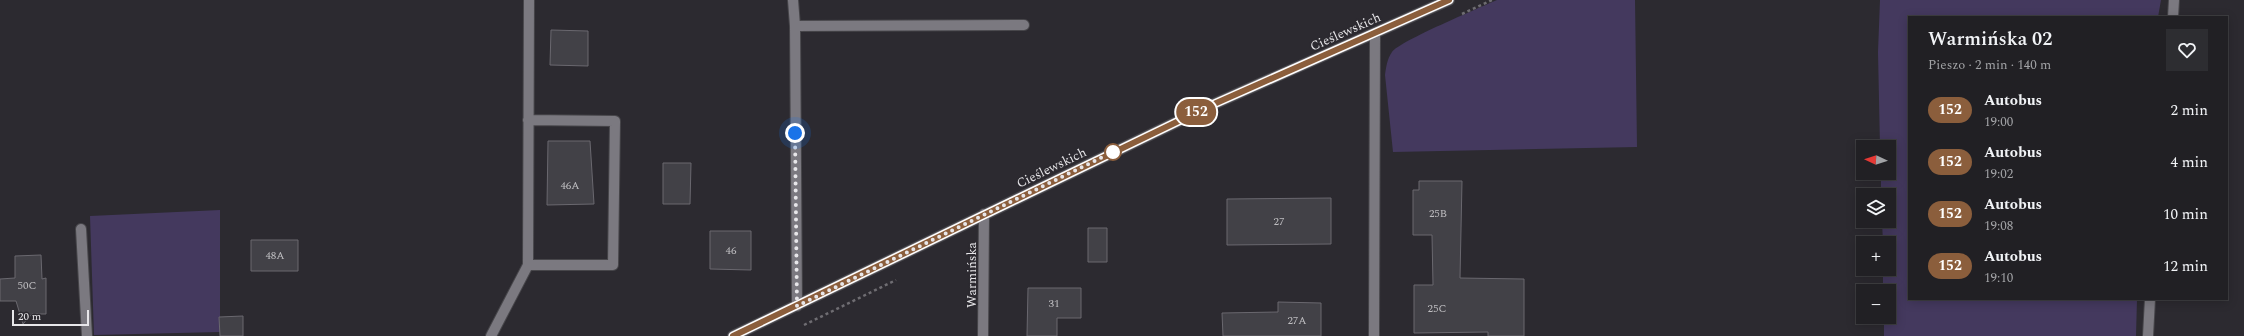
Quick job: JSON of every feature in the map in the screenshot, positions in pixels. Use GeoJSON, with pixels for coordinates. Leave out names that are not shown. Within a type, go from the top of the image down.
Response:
{"type":"FeatureCollection","features":[{"type":"Feature","properties":{"kind":"street"},"geometry":{"type":"LineString","coordinates":[[491,336],[528,265],[529,0]]}},
{"type":"Feature","properties":{"kind":"street"},"geometry":{"type":"LineString","coordinates":[[793,0],[795,26],[797,306]]}},
{"type":"Feature","properties":{"kind":"street","name":"Cieślewskich"},"geometry":{"type":"LineString","coordinates":[[733,336],[746,333],[797,306],[984,214],[1234,95],[1449,0]]}},
{"type":"Feature","properties":{"kind":"street"},"geometry":{"type":"LineString","coordinates":[[2173,16],[2174,0]]}},
{"type":"Feature","properties":{"kind":"street"},"geometry":{"type":"LineString","coordinates":[[795,26],[1024,25]]}},
{"type":"Feature","properties":{"kind":"street"},"geometry":{"type":"LineString","coordinates":[[1374,336],[1375,33]]}},
{"type":"Feature","properties":{"kind":"street"},"geometry":{"type":"LineString","coordinates":[[528,120],[615,121],[613,266],[528,265]]}},
{"type":"Feature","properties":{"kind":"street","name":"Warmińska"},"geometry":{"type":"LineString","coordinates":[[984,214],[984,336]]}},
{"type":"Feature","properties":{"kind":"street"},"geometry":{"type":"LineString","coordinates":[[81,229],[86,336]]}},
{"type":"Feature","properties":{"kind":"street"},"geometry":{"type":"LineString","coordinates":[[2148,336],[2150,300]]}},
{"type":"Feature","properties":{"kind":"shaded area"},"geometry":{"type":"Polygon","coordinates":[[[1497,0],[1635,0],[1637,147],[1393,152],[1385,75],[1386,66],[1392,52],[1409,40],[1497,0]]]}},
{"type":"Feature","properties":{"kind":"shaded area"},"geometry":{"type":"Polygon","coordinates":[[[1880,0],[2161,0],[2158,16],[1908,16],[1908,300],[2137,300],[2136,336],[1884,336],[1884,324],[1896,324],[1896,284],[1883,284],[1883,276],[1896,276],[1896,236],[1883,236],[1882,228],[1896,228],[1896,188],[1881,188],[1881,180],[1896,180],[1896,140],[1880,140],[1878,52],[1880,0]]]}},
{"type":"Feature","properties":{"kind":"shaded area"},"geometry":{"type":"Polygon","coordinates":[[[220,210],[220,332],[94,335],[90,216],[220,210]]]}},
{"type":"Feature","properties":{"kind":"building"},"geometry":{"type":"Polygon","coordinates":[[[551,30],[588,31],[588,66],[550,65],[551,30]]]}},
{"type":"Feature","properties":{"kind":"building"},"geometry":{"type":"Polygon","coordinates":[[[548,141],[590,141],[594,204],[547,205],[548,141]]]}},
{"type":"Feature","properties":{"kind":"building"},"geometry":{"type":"Polygon","coordinates":[[[663,163],[691,163],[690,204],[663,204],[663,163]]]}},
{"type":"Feature","properties":{"kind":"building"},"geometry":{"type":"Polygon","coordinates":[[[1419,181],[1462,181],[1460,278],[1524,279],[1524,336],[1488,336],[1488,332],[1414,333],[1414,285],[1433,285],[1432,235],[1413,235],[1413,190],[1419,190],[1419,181]]]}},
{"type":"Feature","properties":{"kind":"building"},"geometry":{"type":"Polygon","coordinates":[[[1331,198],[1331,244],[1227,245],[1227,199],[1331,198]]]}},
{"type":"Feature","properties":{"kind":"building"},"geometry":{"type":"Polygon","coordinates":[[[1088,228],[1107,228],[1107,262],[1088,262],[1088,228]]]}},
{"type":"Feature","properties":{"kind":"building"},"geometry":{"type":"Polygon","coordinates":[[[710,231],[751,231],[751,270],[710,269],[710,231]]]}},
{"type":"Feature","properties":{"kind":"building"},"geometry":{"type":"Polygon","coordinates":[[[251,240],[298,240],[298,271],[251,271],[251,240]]]}},
{"type":"Feature","properties":{"kind":"building"},"geometry":{"type":"Polygon","coordinates":[[[41,255],[42,279],[46,278],[46,314],[32,314],[23,324],[16,301],[0,301],[0,279],[15,278],[15,256],[41,255]]]}},
{"type":"Feature","properties":{"kind":"building"},"geometry":{"type":"Polygon","coordinates":[[[1028,288],[1081,288],[1081,318],[1057,318],[1057,336],[1027,336],[1028,288]]]}},
{"type":"Feature","properties":{"kind":"building"},"geometry":{"type":"Polygon","coordinates":[[[1278,302],[1321,303],[1321,336],[1223,336],[1222,313],[1278,312],[1278,302]]]}},
{"type":"Feature","properties":{"kind":"building"},"geometry":{"type":"Polygon","coordinates":[[[243,316],[243,336],[220,336],[219,317],[243,316]]]}},
{"type":"Feature","properties":{"kind":"bus line","name":"152"},"geometry":{"type":"LineString","coordinates":[[733,336],[1120,148],[1214,104],[1449,0]]}},
{"type":"Feature","properties":{"kind":"route"},"geometry":{"type":"LineString","coordinates":[[795,133],[797,306],[1113,152]]}}]}
